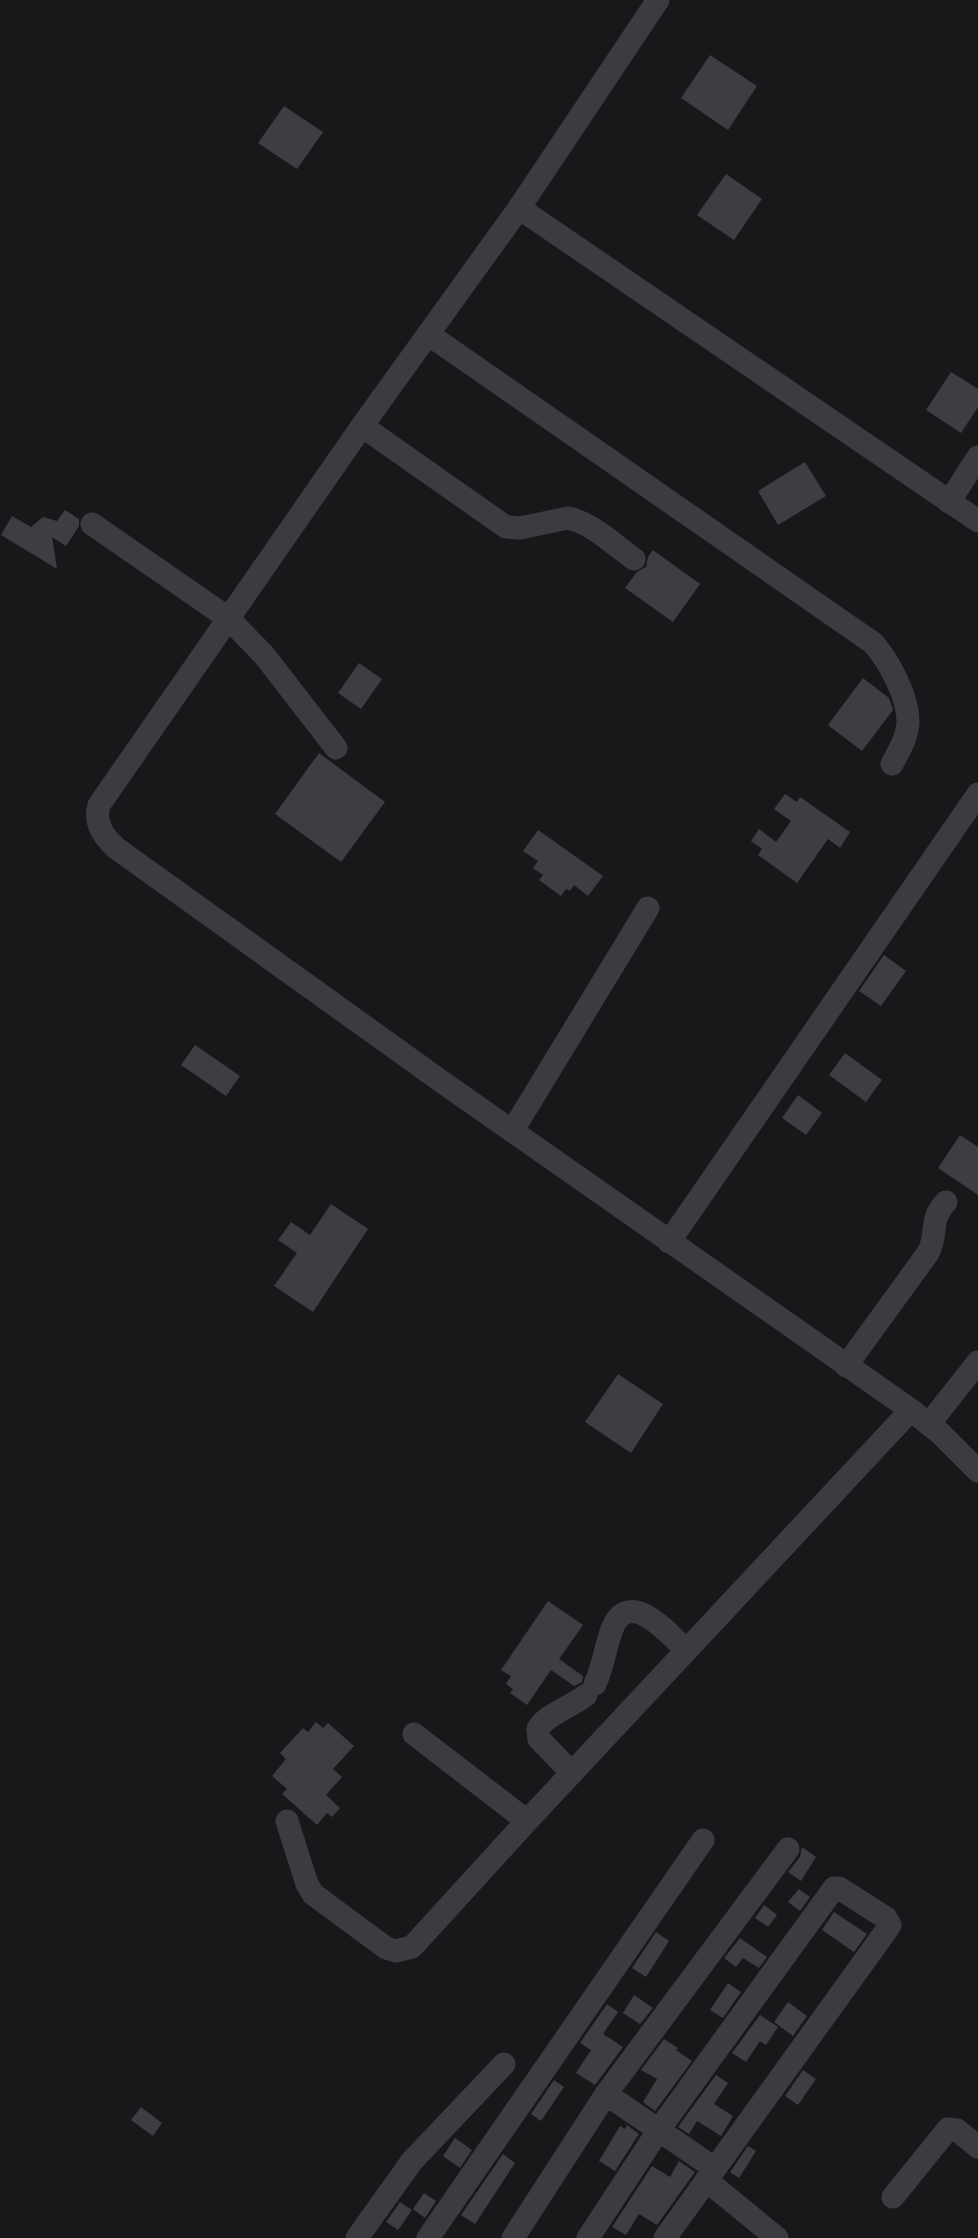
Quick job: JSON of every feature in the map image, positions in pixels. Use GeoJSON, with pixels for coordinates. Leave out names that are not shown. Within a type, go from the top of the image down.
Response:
{"type":"FeatureCollection","features":[{"type":"Feature","properties":{"kind":"street"},"geometry":{"type":"LineString","coordinates":[[657,0],[519,208],[362,426],[99,804],[97,812],[100,828],[107,839],[127,856],[920,1417],[978,1471]]}},
{"type":"Feature","properties":{"kind":"street"},"geometry":{"type":"LineString","coordinates":[[519,208],[978,521]]}},
{"type":"Feature","properties":{"kind":"street"},"geometry":{"type":"LineString","coordinates":[[428,334],[873,643],[891,667],[908,716],[905,737],[892,764]]}},
{"type":"Feature","properties":{"kind":"street"},"geometry":{"type":"LineString","coordinates":[[362,426],[506,527],[520,528],[560,519],[574,519],[634,559]]}},
{"type":"Feature","properties":{"kind":"street"},"geometry":{"type":"LineString","coordinates":[[949,502],[978,457]]}},
{"type":"Feature","properties":{"kind":"street"},"geometry":{"type":"LineString","coordinates":[[92,524],[228,618],[264,655],[336,748]]}},
{"type":"Feature","properties":{"kind":"street"},"geometry":{"type":"LineString","coordinates":[[669,1241],[978,794]]}},
{"type":"Feature","properties":{"kind":"street"},"geometry":{"type":"LineString","coordinates":[[513,1130],[648,908]]}},
{"type":"Feature","properties":{"kind":"street"},"geometry":{"type":"LineString","coordinates":[[846,1366],[928,1253],[934,1237],[935,1215],[946,1202]]}},
{"type":"Feature","properties":{"kind":"street"},"geometry":{"type":"LineString","coordinates":[[287,1821],[307,1884],[313,1894],[386,1948],[396,1951],[412,1947],[686,1650],[978,1362]]}},
{"type":"Feature","properties":{"kind":"street"},"geometry":{"type":"LineString","coordinates":[[572,1773],[542,1743],[537,1728],[547,1718],[563,1712],[591,1690],[603,1664],[611,1630],[618,1618],[626,1613],[647,1615],[686,1650]]}},
{"type":"Feature","properties":{"kind":"street"},"geometry":{"type":"LineString","coordinates":[[414,1734],[527,1821]]}},
{"type":"Feature","properties":{"kind":"street"},"geometry":{"type":"LineString","coordinates":[[428,2238],[703,1840]]}},
{"type":"Feature","properties":{"kind":"street"},"geometry":{"type":"LineString","coordinates":[[513,2238],[606,2094],[788,1849]]}},
{"type":"Feature","properties":{"kind":"street"},"geometry":{"type":"LineString","coordinates":[[588,2238],[658,2131],[834,1888],[839,1888],[886,1918],[890,1925],[665,2238]]}},
{"type":"Feature","properties":{"kind":"street"},"geometry":{"type":"LineString","coordinates":[[357,2238],[412,2161],[504,2064]]}},
{"type":"Feature","properties":{"kind":"street"},"geometry":{"type":"LineString","coordinates":[[606,2094],[658,2131],[710,2174],[777,2238]]}},
{"type":"Feature","properties":{"kind":"street"},"geometry":{"type":"LineString","coordinates":[[892,2197],[948,2129],[957,2130],[978,2147]]}},
{"type":"Feature","properties":{"kind":"building"},"geometry":{"type":"Polygon","coordinates":[[[710,55],[757,86],[728,130],[681,98],[710,55]]]}},
{"type":"Feature","properties":{"kind":"building"},"geometry":{"type":"Polygon","coordinates":[[[284,106],[323,132],[297,169],[258,143],[284,106]]]}},
{"type":"Feature","properties":{"kind":"building"},"geometry":{"type":"Polygon","coordinates":[[[726,174],[762,199],[734,240],[697,215],[726,174]]]}},
{"type":"Feature","properties":{"kind":"building"},"geometry":{"type":"Polygon","coordinates":[[[951,372],[978,389],[978,407],[961,433],[926,410],[951,372]]]}},
{"type":"Feature","properties":{"kind":"building"},"geometry":{"type":"Polygon","coordinates":[[[805,462],[826,496],[778,525],[758,491],[805,462]]]}},
{"type":"Feature","properties":{"kind":"building"},"geometry":{"type":"Polygon","coordinates":[[[65,510],[79,519],[79,526],[66,546],[52,537],[57,569],[1,535],[12,516],[31,527],[43,517],[57,521],[65,510]]]}},
{"type":"Feature","properties":{"kind":"building"},"geometry":{"type":"Polygon","coordinates":[[[653,550],[700,584],[673,622],[625,588],[637,572],[646,567],[653,550]]]}},
{"type":"Feature","properties":{"kind":"building"},"geometry":{"type":"Polygon","coordinates":[[[359,663],[382,679],[361,709],[338,693],[359,663]]]}},
{"type":"Feature","properties":{"kind":"building"},"geometry":{"type":"Polygon","coordinates":[[[863,678],[889,698],[893,710],[862,751],[828,725],[863,678]]]}},
{"type":"Feature","properties":{"kind":"building"},"geometry":{"type":"Polygon","coordinates":[[[319,753],[385,802],[341,862],[275,814],[319,753]]]}},
{"type":"Feature","properties":{"kind":"building"},"geometry":{"type":"Polygon","coordinates":[[[785,794],[797,802],[800,797],[850,832],[840,848],[828,839],[797,883],[758,855],[762,849],[751,841],[759,829],[776,842],[791,821],[774,809],[785,794]]]}},
{"type":"Feature","properties":{"kind":"building"},"geometry":{"type":"Polygon","coordinates":[[[538,830],[603,876],[588,896],[574,885],[570,891],[566,889],[561,896],[539,880],[543,875],[533,868],[538,861],[523,851],[538,830]]]}},
{"type":"Feature","properties":{"kind":"building"},"geometry":{"type":"Polygon","coordinates":[[[884,955],[906,971],[881,1006],[859,991],[884,955]]]}},
{"type":"Feature","properties":{"kind":"building"},"geometry":{"type":"Polygon","coordinates":[[[195,1045],[240,1076],[226,1096],[181,1065],[195,1045]]]}},
{"type":"Feature","properties":{"kind":"building"},"geometry":{"type":"Polygon","coordinates":[[[845,1053],[882,1080],[866,1102],[829,1075],[845,1053]]]}},
{"type":"Feature","properties":{"kind":"building"},"geometry":{"type":"Polygon","coordinates":[[[798,1095],[822,1113],[806,1135],[782,1118],[798,1095]]]}},
{"type":"Feature","properties":{"kind":"building"},"geometry":{"type":"Polygon","coordinates":[[[960,1135],[978,1147],[978,1195],[938,1168],[960,1135]]]}},
{"type":"Feature","properties":{"kind":"building"},"geometry":{"type":"Polygon","coordinates":[[[331,1204],[368,1229],[313,1312],[274,1286],[297,1253],[278,1240],[291,1222],[310,1235],[331,1204]]]}},
{"type":"Feature","properties":{"kind":"building"},"geometry":{"type":"Polygon","coordinates":[[[618,1374],[663,1404],[631,1453],[585,1422],[618,1374]]]}},
{"type":"Feature","properties":{"kind":"building"},"geometry":{"type":"Polygon","coordinates":[[[548,1601],[583,1625],[559,1659],[583,1676],[582,1682],[574,1686],[551,1670],[527,1705],[510,1693],[513,1689],[506,1684],[511,1676],[501,1670],[548,1601]]]}},
{"type":"Feature","properties":{"kind":"building"},"geometry":{"type":"Polygon","coordinates":[[[316,1722],[323,1728],[328,1723],[354,1746],[333,1769],[342,1777],[326,1795],[340,1808],[332,1817],[327,1813],[317,1825],[282,1794],[287,1789],[272,1776],[286,1759],[280,1753],[303,1728],[308,1732],[316,1722]]]}},
{"type":"Feature","properties":{"kind":"building"},"geometry":{"type":"Polygon","coordinates":[[[802,1847],[816,1857],[801,1881],[788,1872],[800,1857],[802,1847]]]}},
{"type":"Feature","properties":{"kind":"building"},"geometry":{"type":"Polygon","coordinates":[[[799,1889],[810,1897],[800,1911],[788,1902],[799,1889]]]}},
{"type":"Feature","properties":{"kind":"building"},"geometry":{"type":"Polygon","coordinates":[[[764,1905],[777,1915],[768,1927],[755,1918],[764,1905]]]}},
{"type":"Feature","properties":{"kind":"building"},"geometry":{"type":"Polygon","coordinates":[[[834,1912],[867,1934],[854,1952],[822,1930],[834,1912]]]}},
{"type":"Feature","properties":{"kind":"building"},"geometry":{"type":"Polygon","coordinates":[[[656,1932],[669,1941],[646,1977],[632,1968],[656,1932]]]}},
{"type":"Feature","properties":{"kind":"building"},"geometry":{"type":"Polygon","coordinates":[[[740,1938],[767,1957],[759,1968],[743,1958],[736,1967],[724,1958],[740,1938]]]}},
{"type":"Feature","properties":{"kind":"building"},"geometry":{"type":"Polygon","coordinates":[[[728,1983],[741,1992],[723,2018],[710,2010],[728,1983]]]}},
{"type":"Feature","properties":{"kind":"building"},"geometry":{"type":"Polygon","coordinates":[[[634,1995],[653,2008],[640,2024],[623,2013],[634,1995]]]}},
{"type":"Feature","properties":{"kind":"building"},"geometry":{"type":"Polygon","coordinates":[[[788,2002],[807,2016],[793,2036],[774,2022],[788,2002]]]}},
{"type":"Feature","properties":{"kind":"building"},"geometry":{"type":"Polygon","coordinates":[[[607,2004],[618,2012],[603,2034],[623,2047],[595,2085],[576,2073],[591,2050],[580,2043],[607,2004]]]}},
{"type":"Feature","properties":{"kind":"building"},"geometry":{"type":"Polygon","coordinates":[[[760,2015],[778,2027],[766,2045],[760,2041],[746,2062],[732,2053],[760,2015]]]}},
{"type":"Feature","properties":{"kind":"building"},"geometry":{"type":"Polygon","coordinates":[[[664,2039],[692,2061],[655,2111],[643,2102],[657,2079],[641,2070],[664,2039]]]}},
{"type":"Feature","properties":{"kind":"building"},"geometry":{"type":"Polygon","coordinates":[[[803,2070],[816,2079],[798,2105],[785,2096],[803,2070]]]}},
{"type":"Feature","properties":{"kind":"building"},"geometry":{"type":"Polygon","coordinates":[[[716,2075],[728,2083],[714,2104],[733,2116],[721,2136],[697,2121],[689,2134],[678,2127],[716,2075]]]}},
{"type":"Feature","properties":{"kind":"building"},"geometry":{"type":"Polygon","coordinates":[[[554,2080],[564,2087],[541,2121],[531,2114],[554,2080]]]}},
{"type":"Feature","properties":{"kind":"building"},"geometry":{"type":"Polygon","coordinates":[[[141,2107],[162,2123],[153,2136],[131,2120],[141,2107]]]}},
{"type":"Feature","properties":{"kind":"building"},"geometry":{"type":"Polygon","coordinates":[[[627,2125],[639,2134],[615,2171],[599,2161],[620,2126],[625,2129],[627,2125]]]}},
{"type":"Feature","properties":{"kind":"building"},"geometry":{"type":"Polygon","coordinates":[[[455,2138],[472,2150],[460,2168],[443,2156],[455,2138]]]}},
{"type":"Feature","properties":{"kind":"building"},"geometry":{"type":"Polygon","coordinates":[[[748,2146],[756,2151],[739,2178],[730,2172],[748,2146]]]}},
{"type":"Feature","properties":{"kind":"building"},"geometry":{"type":"Polygon","coordinates":[[[503,2154],[515,2163],[475,2224],[461,2215],[503,2154]]]}},
{"type":"Feature","properties":{"kind":"building"},"geometry":{"type":"Polygon","coordinates":[[[679,2161],[695,2172],[657,2225],[639,2214],[626,2235],[612,2227],[652,2166],[670,2177],[679,2161]]]}},
{"type":"Feature","properties":{"kind":"building"},"geometry":{"type":"Polygon","coordinates":[[[424,2193],[436,2201],[425,2218],[413,2209],[424,2193]]]}},
{"type":"Feature","properties":{"kind":"building"},"geometry":{"type":"Polygon","coordinates":[[[400,2202],[412,2210],[398,2230],[386,2222],[400,2202]]]}}]}
